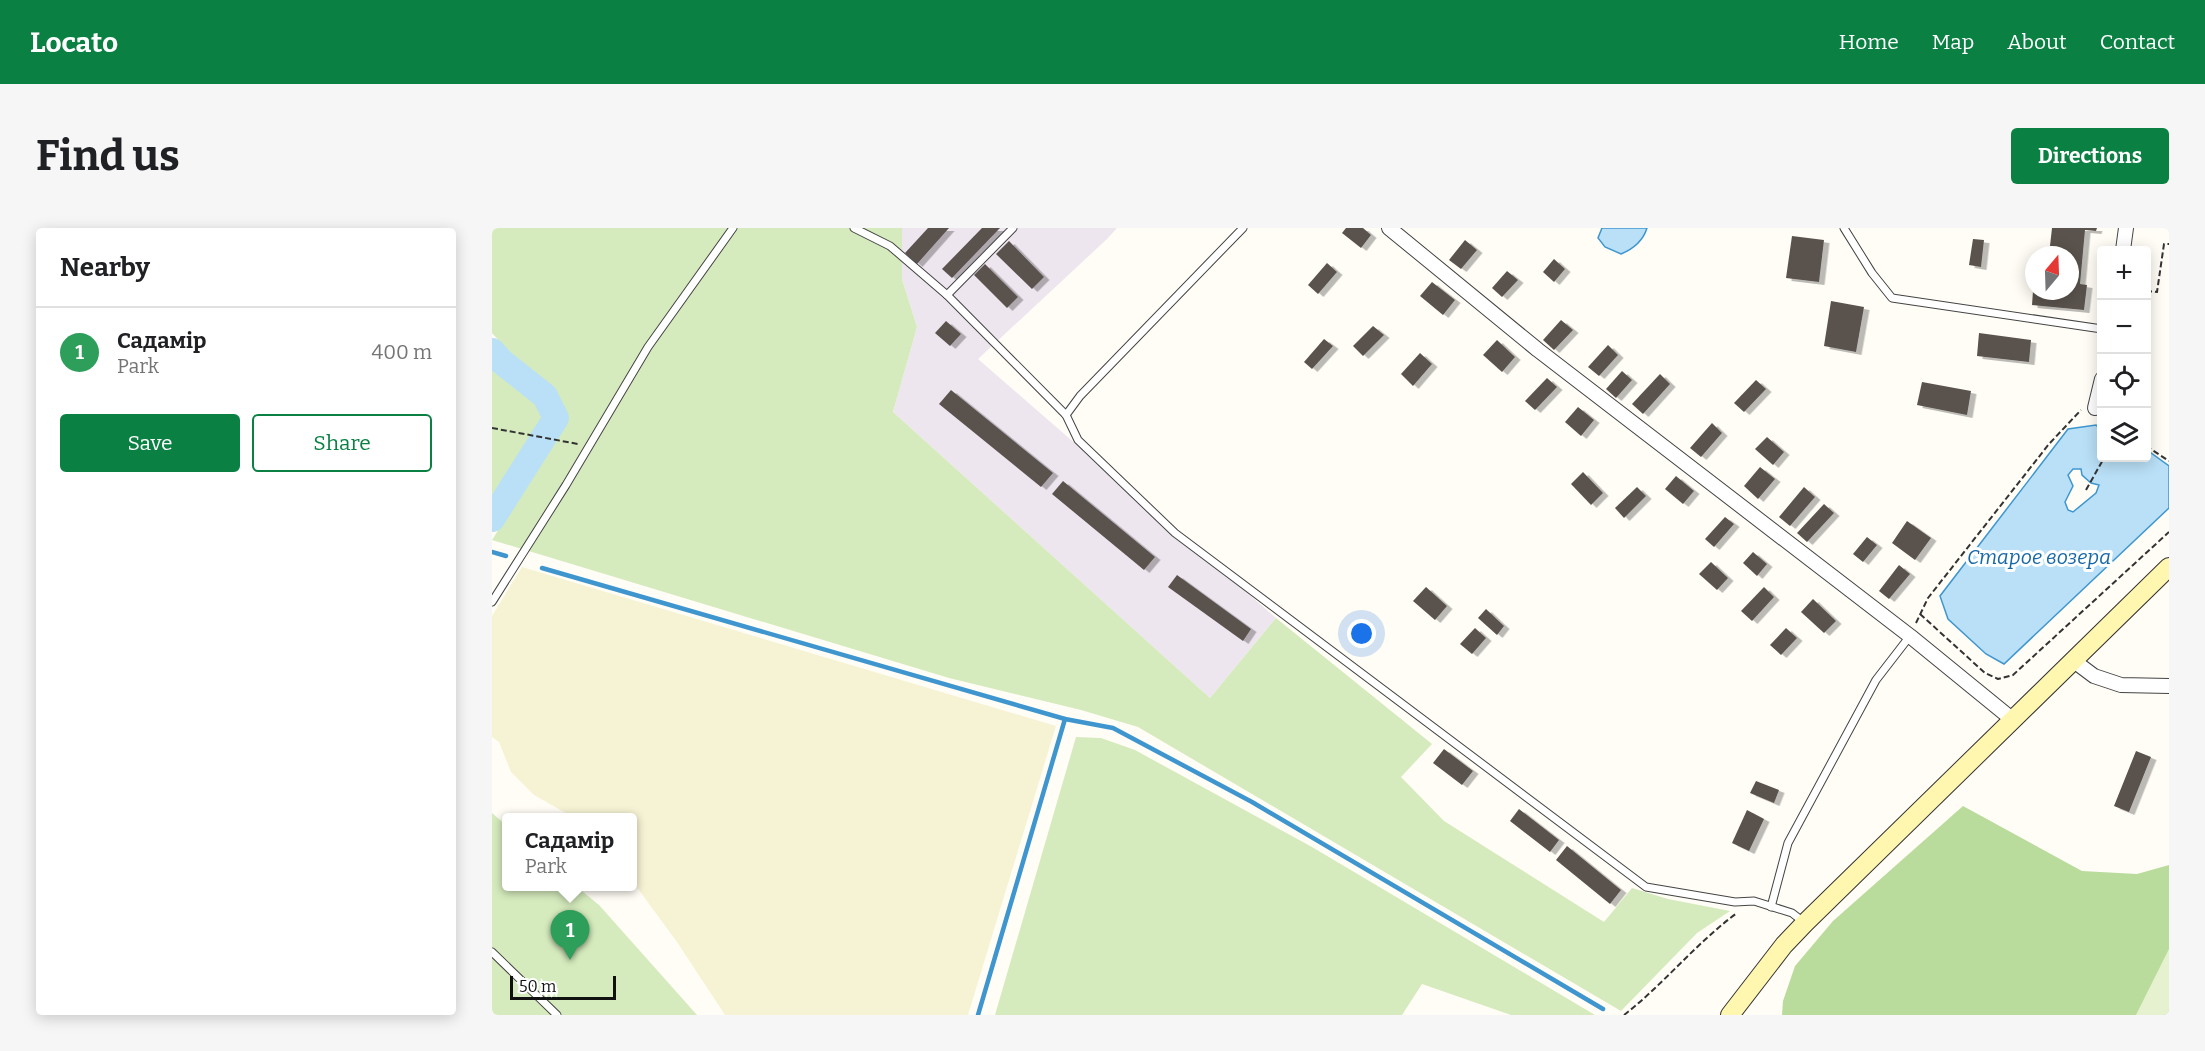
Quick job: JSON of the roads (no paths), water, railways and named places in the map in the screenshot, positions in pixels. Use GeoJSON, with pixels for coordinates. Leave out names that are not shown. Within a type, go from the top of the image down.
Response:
{"type":"FeatureCollection","features":[{"type":"Feature","properties":{"kind":"main road"},"geometry":{"type":"LineString","coordinates":[[1730,1015],[1804,923],[2169,567]]}},
{"type":"Feature","properties":{"kind":"street"},"geometry":{"type":"LineString","coordinates":[[1389,228],[1538,350],[1910,636],[2013,720]]}},
{"type":"Feature","properties":{"kind":"street"},"geometry":{"type":"LineString","coordinates":[[2124,246],[2126,228]]}},
{"type":"Feature","properties":{"kind":"street"},"geometry":{"type":"LineString","coordinates":[[2095,408],[2097,400]]}},
{"type":"Feature","properties":{"kind":"street"},"geometry":{"type":"LineString","coordinates":[[2073,661],[2094,676],[2121,685],[2169,686]]}},
{"type":"Feature","properties":{"kind":"lane"},"geometry":{"type":"LineString","coordinates":[[492,602],[648,347],[733,228]]}},
{"type":"Feature","properties":{"kind":"lane"},"geometry":{"type":"LineString","coordinates":[[854,228],[890,246],[946,295],[1066,415],[1078,440],[1175,533],[1646,887],[1735,902],[1754,901],[1792,913],[1804,923]]}},
{"type":"Feature","properties":{"kind":"lane"},"geometry":{"type":"LineString","coordinates":[[946,295],[1013,228]]}},
{"type":"Feature","properties":{"kind":"lane"},"geometry":{"type":"LineString","coordinates":[[1066,415],[1080,396],[1243,228]]}},
{"type":"Feature","properties":{"kind":"lane"},"geometry":{"type":"LineString","coordinates":[[1844,228],[1872,273],[1892,297],[2097,328]]}},
{"type":"Feature","properties":{"kind":"lane"},"geometry":{"type":"LineString","coordinates":[[1771,907],[1788,843],[1876,680],[1910,636]]}},
{"type":"Feature","properties":{"kind":"lane"},"geometry":{"type":"LineString","coordinates":[[492,952],[557,1015]]}},
{"type":"Feature","properties":{"kind":"water"},"geometry":{"type":"Polygon","coordinates":[[[1602,228],[1647,228],[1637,244],[1621,254],[1605,247],[1598,238],[1602,228]]]}},
{"type":"Feature","properties":{"kind":"water","name":"Старое возера"},"geometry":{"type":"Polygon","coordinates":[[[2097,426],[2097,462],[2151,462],[2151,453],[2169,466],[2169,508],[2004,664],[1986,654],[1948,619],[1940,596],[2068,429],[2097,426]],[[2073,469],[2068,475],[2073,486],[2065,502],[2068,510],[2073,512],[2096,493],[2099,485],[2091,483],[2082,475],[2081,469],[2073,469]]]}},
{"type":"Feature","properties":{"kind":"waterway"},"geometry":{"type":"LineString","coordinates":[[492,351],[502,362],[545,396],[556,418],[492,519]]}},
{"type":"Feature","properties":{"kind":"waterway"},"geometry":{"type":"LineString","coordinates":[[492,552],[506,556]]}},
{"type":"Feature","properties":{"kind":"waterway"},"geometry":{"type":"LineString","coordinates":[[542,568],[1065,719],[1113,728],[1252,802],[1603,1009]]}},
{"type":"Feature","properties":{"kind":"waterway"},"geometry":{"type":"LineString","coordinates":[[978,1015],[1065,719]]}},
{"type":"Feature","properties":{"kind":"place","name":"Садамір"},"geometry":{"type":"Point","coordinates":[570,960]}}]}
